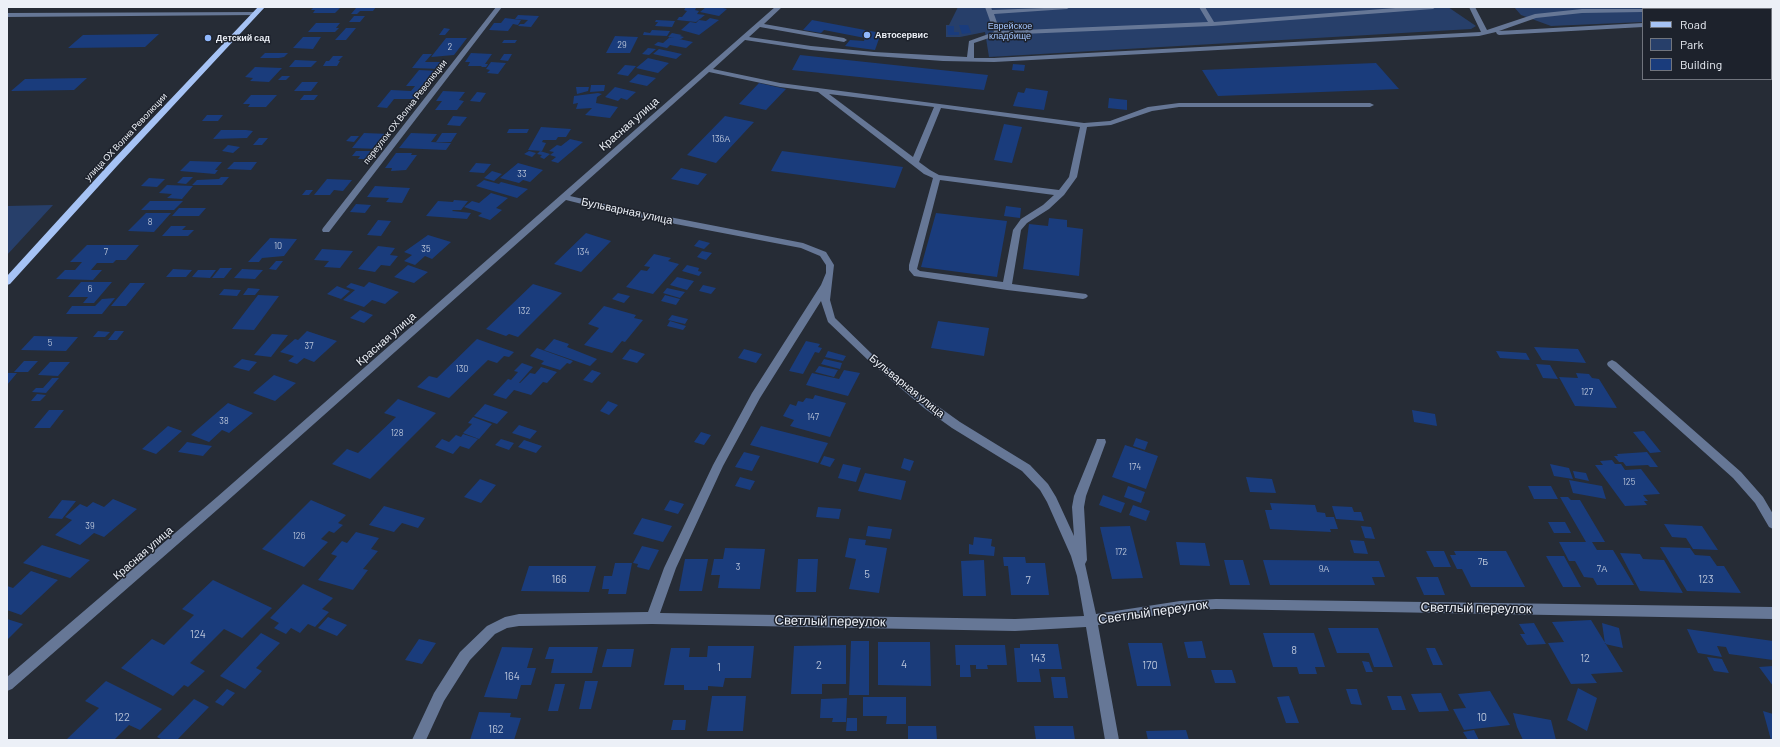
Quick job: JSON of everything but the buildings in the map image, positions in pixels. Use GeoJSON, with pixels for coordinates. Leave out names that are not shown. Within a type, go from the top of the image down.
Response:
{"type":"FeatureCollection","features":[{"type":"Feature","properties":{"kind":"main road","name":"улица ОХ Волна Революции"},"geometry":{"type":"LineString","coordinates":[[7,282],[115,163],[259,10]]}},
{"type":"Feature","properties":{"kind":"street","name":"переулок ОХ Волна Революции"},"geometry":{"type":"LineString","coordinates":[[326,230],[499,7]]}},
{"type":"Feature","properties":{"kind":"street","name":"Красная улица"},"geometry":{"type":"LineString","coordinates":[[7,685],[215,506],[779,7]]}},
{"type":"Feature","properties":{"kind":"street"},"geometry":{"type":"LineString","coordinates":[[998,33],[989,9],[1067,7]]}},
{"type":"Feature","properties":{"kind":"street"},"geometry":{"type":"LineString","coordinates":[[1202,7],[1212,24]]}},
{"type":"Feature","properties":{"kind":"street"},"geometry":{"type":"LineString","coordinates":[[970,60],[971,42],[985,36],[998,33],[1212,24],[1433,7]]}},
{"type":"Feature","properties":{"kind":"street"},"geometry":{"type":"LineString","coordinates":[[1472,7],[1482,33]]}},
{"type":"Feature","properties":{"kind":"street"},"geometry":{"type":"LineString","coordinates":[[1535,16],[1541,7]]}},
{"type":"Feature","properties":{"kind":"street"},"geometry":{"type":"LineString","coordinates":[[1552,7],[1582,11]]}},
{"type":"Feature","properties":{"kind":"street"},"geometry":{"type":"LineString","coordinates":[[7,15],[259,10]]}},
{"type":"Feature","properties":{"kind":"street"},"geometry":{"type":"LineString","coordinates":[[1482,33],[1535,16],[1582,11],[1642,10]]}},
{"type":"Feature","properties":{"kind":"street"},"geometry":{"type":"LineString","coordinates":[[758,25],[844,40]]}},
{"type":"Feature","properties":{"kind":"street"},"geometry":{"type":"LineString","coordinates":[[744,38],[804,47],[874,54],[970,60],[1016,59],[1642,25]]}},
{"type":"Feature","properties":{"kind":"street"},"geometry":{"type":"LineString","coordinates":[[709,70],[780,85],[820,91],[1084,125],[1111,123],[1151,109],[1179,105],[1370,105]]}},
{"type":"Feature","properties":{"kind":"street"},"geometry":{"type":"LineString","coordinates":[[820,91],[914,162],[937,177],[1061,193]]}},
{"type":"Feature","properties":{"kind":"street"},"geometry":{"type":"LineString","coordinates":[[914,162],[938,106]]}},
{"type":"Feature","properties":{"kind":"street"},"geometry":{"type":"LineString","coordinates":[[1007,287],[1017,230],[1024,221],[1046,207],[1061,193],[1073,177],[1084,125]]}},
{"type":"Feature","properties":{"kind":"street"},"geometry":{"type":"LineString","coordinates":[[937,177],[913,265],[913,270],[917,274],[1083,296]]}},
{"type":"Feature","properties":{"kind":"street","name":"Бульварная улица"},"geometry":{"type":"LineString","coordinates":[[565,197],[618,210],[814,249],[823,254],[830,265],[825,300],[831,320],[872,359],[956,426],[1026,468],[1036,478],[1052,500],[1077,556],[1112,740]]}},
{"type":"Feature","properties":{"kind":"street"},"geometry":{"type":"LineString","coordinates":[[652,618],[658,596],[670,568],[718,465],[756,396],[826,286]]}},
{"type":"Feature","properties":{"kind":"street"},"geometry":{"type":"LineString","coordinates":[[1612,364],[1737,475],[1759,500],[1773,524]]}},
{"type":"Feature","properties":{"kind":"street"},"geometry":{"type":"LineString","coordinates":[[1082,576],[1078,507],[1080,496],[1101,442]]}},
{"type":"Feature","properties":{"kind":"street","name":"Светлый переулок"},"geometry":{"type":"LineString","coordinates":[[419,740],[439,697],[452,674],[474,646],[491,630],[505,623],[533,618],[652,618],[1015,625],[1090,621],[1149,610],[1216,604],[1773,613]]}},
{"type":"Feature","properties":{"kind":"green space","name":"Еврейское кладбище"},"geometry":{"type":"Polygon","coordinates":[[[958,7],[1448,7],[1476,26],[1471,29],[989,57],[985,32],[960,37],[946,37],[946,25],[949,25],[958,7]]]}},
{"type":"Feature","properties":{"kind":"green space"},"geometry":{"type":"Polygon","coordinates":[[[1514,7],[1773,7],[1773,16],[1772,8],[1642,8],[1642,22],[1551,26],[1521,15],[1514,7]]]}},
{"type":"Feature","properties":{"kind":"green space"},"geometry":{"type":"Polygon","coordinates":[[[53,205],[7,255],[7,206],[53,205]]]}},
{"type":"Feature","properties":{"kind":"place","name":"Автосервис"},"geometry":{"type":"Point","coordinates":[867,35]}},
{"type":"Feature","properties":{"kind":"place","name":"Детский сад"},"geometry":{"type":"Point","coordinates":[208,38]}}]}
